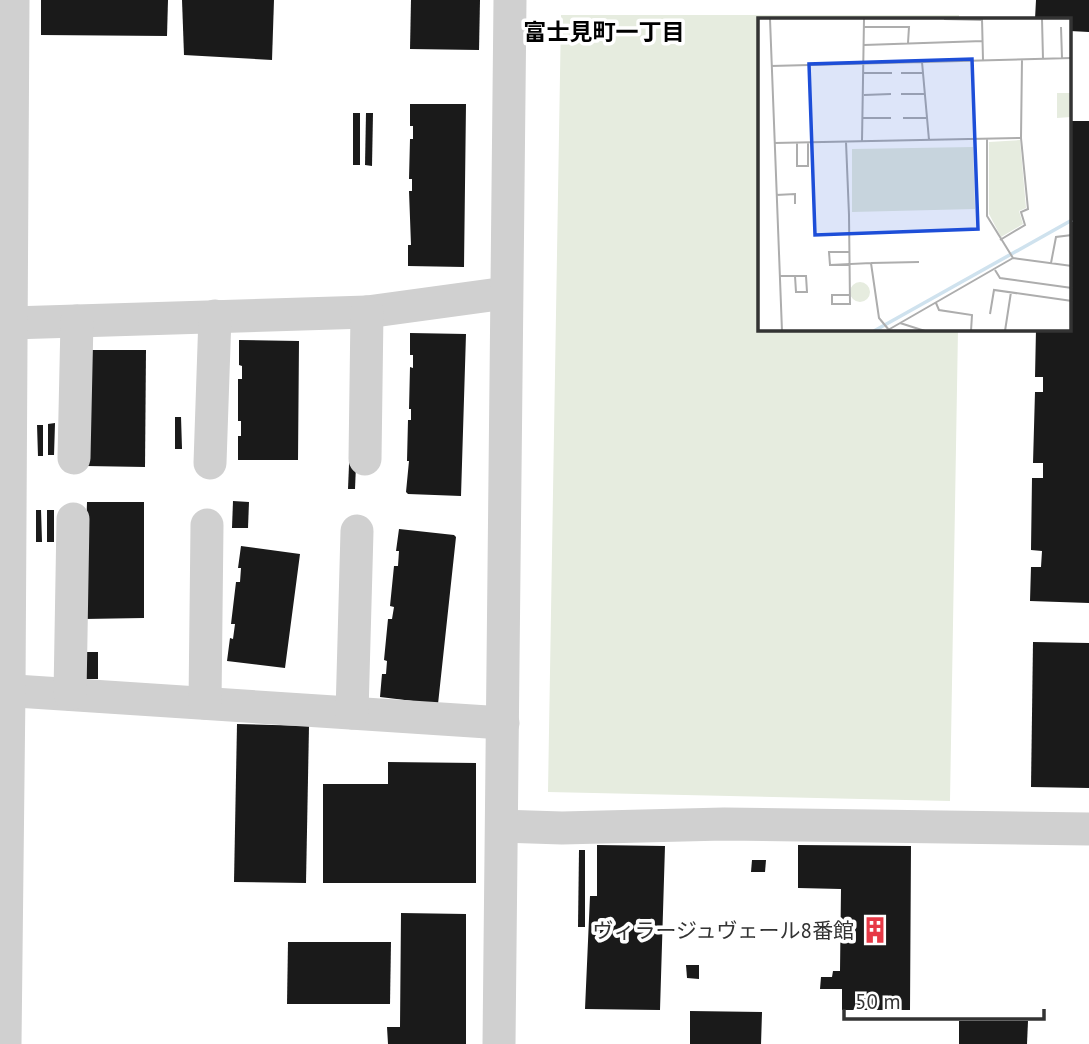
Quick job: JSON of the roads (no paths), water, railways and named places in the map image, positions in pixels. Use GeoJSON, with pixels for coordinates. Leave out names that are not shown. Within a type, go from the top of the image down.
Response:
{"type":"FeatureCollection","features":[{"type":"Feature","properties":{"kind":"street"},"geometry":{"type":"LineString","coordinates":[[5,1044],[5,690],[11,323],[12,0]]}},
{"type":"Feature","properties":{"kind":"street"},"geometry":{"type":"LineString","coordinates":[[499,1044],[510,0]]}},
{"type":"Feature","properties":{"kind":"street"},"geometry":{"type":"LineString","coordinates":[[11,323],[367,312],[506,293]]}},
{"type":"Feature","properties":{"kind":"street"},"geometry":{"type":"LineString","coordinates":[[365,459],[367,312]]}},
{"type":"Feature","properties":{"kind":"street"},"geometry":{"type":"LineString","coordinates":[[210,463],[215,317]]}},
{"type":"Feature","properties":{"kind":"street"},"geometry":{"type":"LineString","coordinates":[[74,458],[77,321]]}},
{"type":"Feature","properties":{"kind":"street"},"geometry":{"type":"LineString","coordinates":[[70,694],[73,519]]}},
{"type":"Feature","properties":{"kind":"street"},"geometry":{"type":"LineString","coordinates":[[205,703],[207,526]]}},
{"type":"Feature","properties":{"kind":"street"},"geometry":{"type":"LineString","coordinates":[[352,713],[357,531]]}},
{"type":"Feature","properties":{"kind":"street"},"geometry":{"type":"LineString","coordinates":[[5,690],[503,723]]}},
{"type":"Feature","properties":{"kind":"street"},"geometry":{"type":"LineString","coordinates":[[502,827],[724,824],[1089,829]]}},
{"type":"Feature","properties":{"kind":"place","name":"ヴィラージュヴェール8番館"},"geometry":{"type":"Point","coordinates":[875,930]}},
{"type":"Feature","properties":{"kind":"district","name":"富士見町一丁目"},"geometry":{"type":"Point","coordinates":[604,31]}}]}
